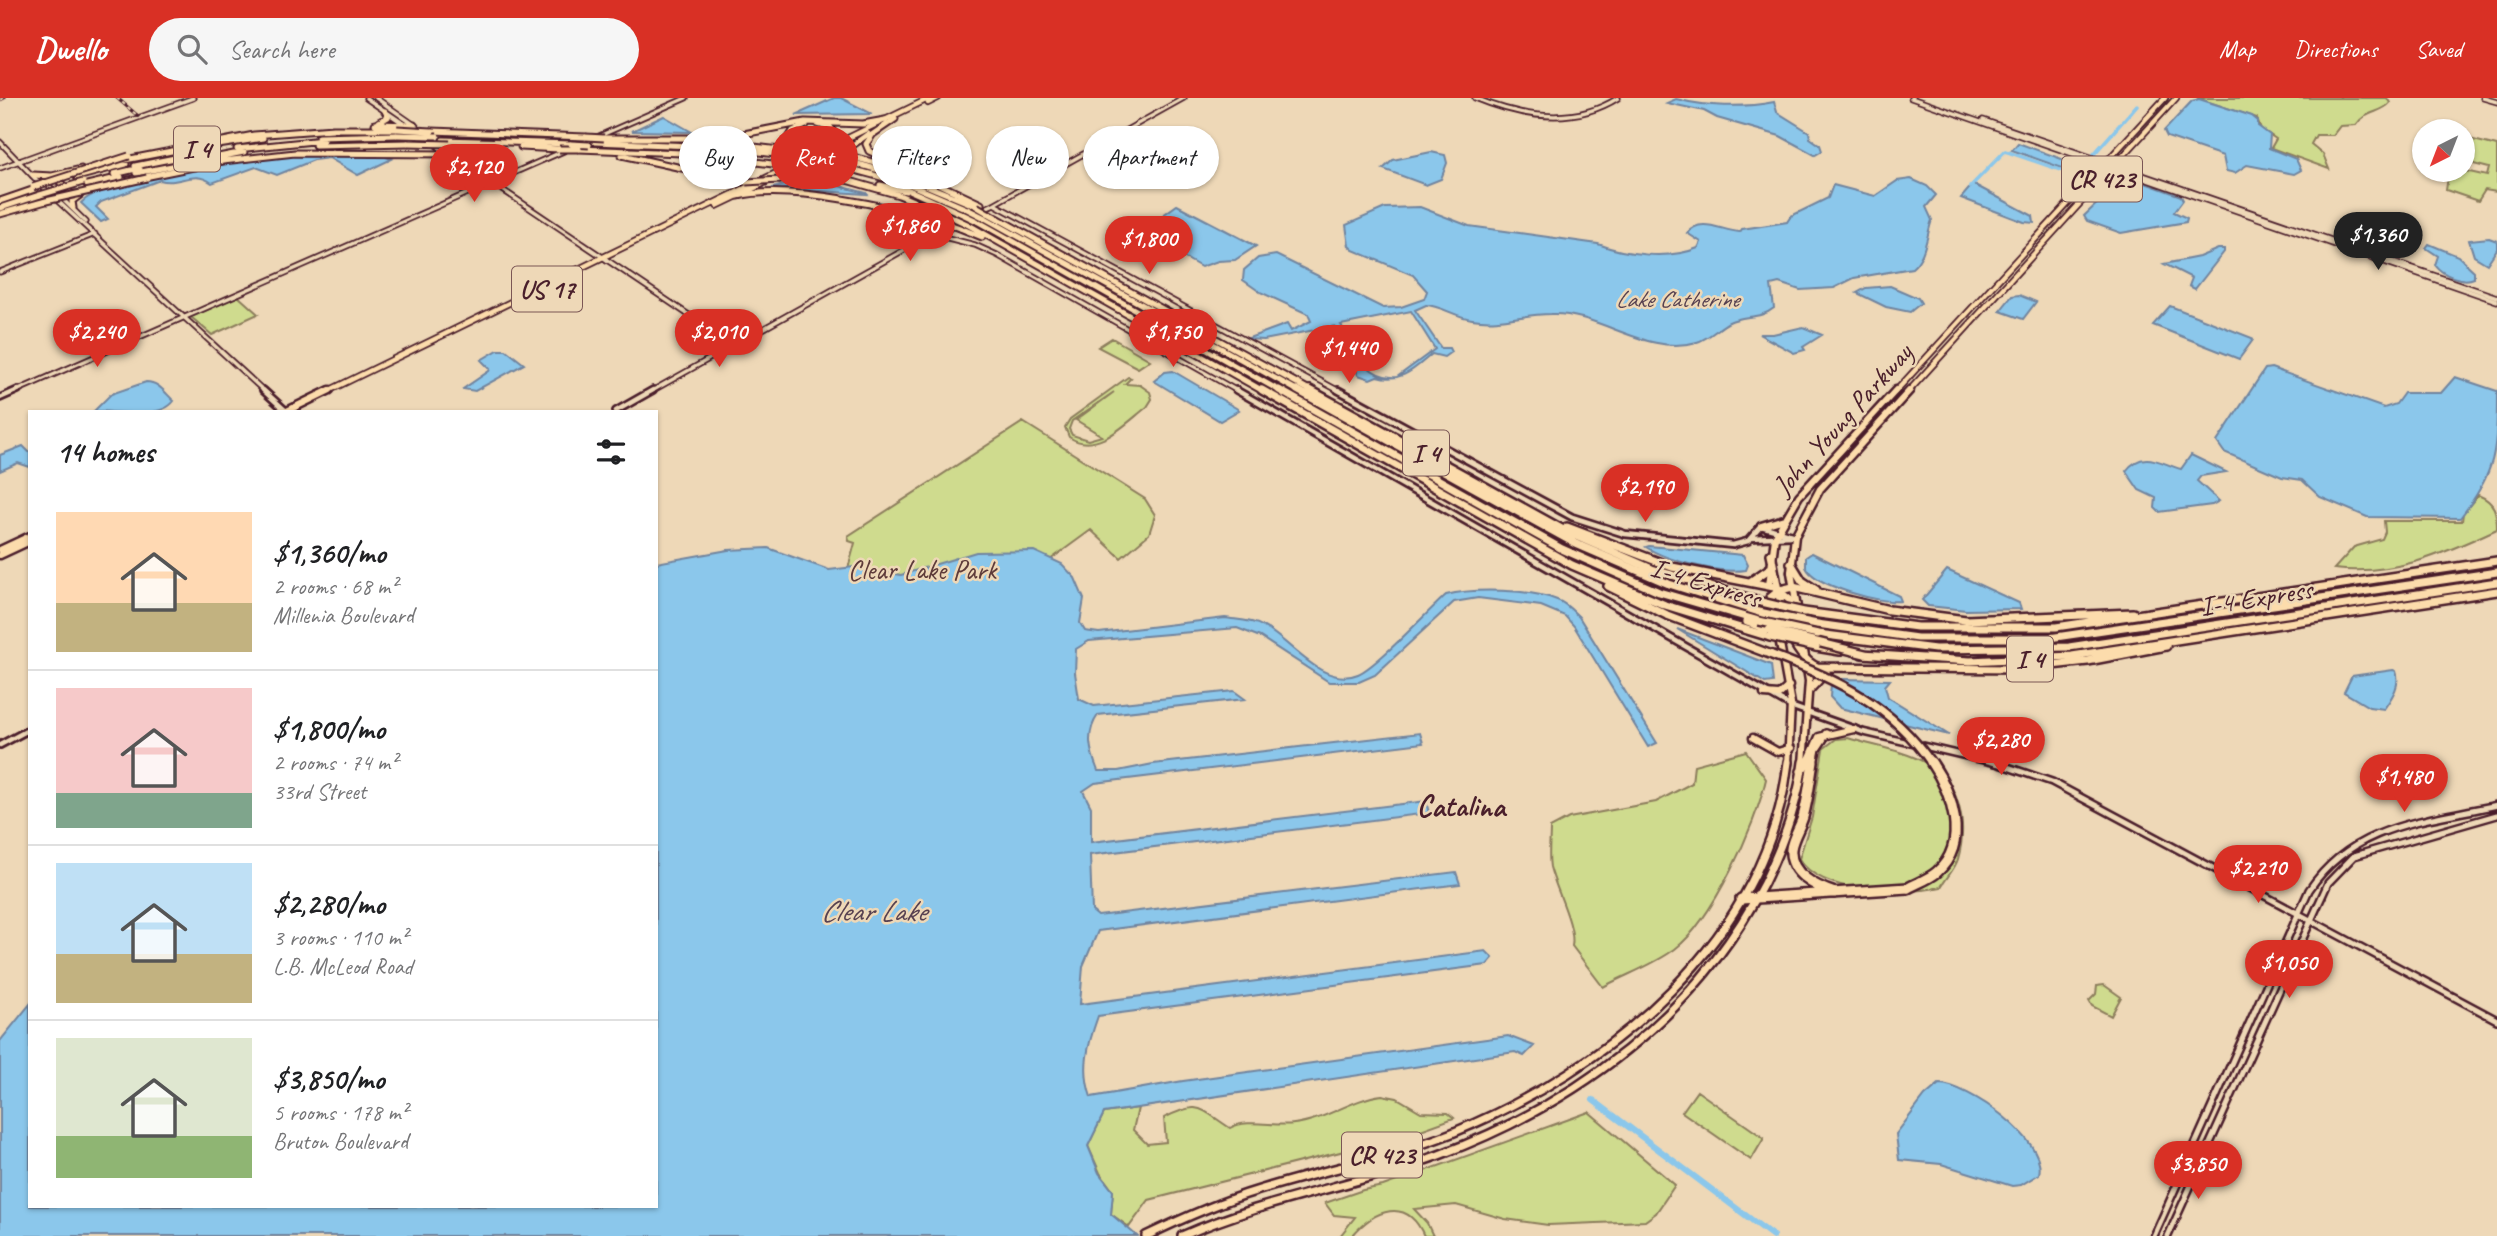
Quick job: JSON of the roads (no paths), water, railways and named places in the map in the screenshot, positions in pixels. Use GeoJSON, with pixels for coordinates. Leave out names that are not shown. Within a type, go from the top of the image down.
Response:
{"type":"FeatureCollection","features":[{"type":"Feature","properties":{"kind":"highway"},"geometry":{"type":"LineString","coordinates":[[44,185],[67,174],[205,138],[381,122],[388,117],[385,111]]}},
{"type":"Feature","properties":{"kind":"highway"},"geometry":{"type":"LineString","coordinates":[[898,118],[869,137],[866,144],[868,150],[962,194],[979,205]]}},
{"type":"Feature","properties":{"kind":"highway"},"geometry":{"type":"LineString","coordinates":[[604,138],[723,138],[813,121],[863,124],[887,121]]}},
{"type":"Feature","properties":{"kind":"highway"},"geometry":{"type":"LineString","coordinates":[[588,147],[648,158],[746,182],[780,180],[825,165],[887,121]]}},
{"type":"Feature","properties":{"kind":"highway"},"geometry":{"type":"LineString","coordinates":[[346,125],[401,122],[414,125]]}},
{"type":"Feature","properties":{"kind":"highway"},"geometry":{"type":"LineString","coordinates":[[371,124],[395,127],[418,147],[398,153]]}},
{"type":"Feature","properties":{"kind":"highway"},"geometry":{"type":"LineString","coordinates":[[811,125],[835,132],[832,139],[809,153],[788,140],[789,135],[811,125]]}},
{"type":"Feature","properties":{"kind":"highway"},"geometry":{"type":"LineString","coordinates":[[35,177],[52,176],[127,158],[274,132],[333,128],[398,134]]}},
{"type":"Feature","properties":{"kind":"highway"},"geometry":{"type":"LineString","coordinates":[[148,154],[207,140],[284,129]]}},
{"type":"Feature","properties":{"kind":"highway","name":"I 4"},"geometry":{"type":"LineString","coordinates":[[41,194],[180,152],[247,141],[432,131],[771,148]]}},
{"type":"Feature","properties":{"kind":"highway","name":"I-4 Express"},"geometry":{"type":"LineString","coordinates":[[84,183],[162,162],[243,148],[398,134],[439,141],[571,144],[588,147],[726,152],[771,158]]}},
{"type":"Feature","properties":{"kind":"highway"},"geometry":{"type":"LineString","coordinates":[[425,151],[439,141]]}},
{"type":"Feature","properties":{"kind":"highway","name":"I-4 Express"},"geometry":{"type":"LineString","coordinates":[[439,141],[578,141],[731,148],[771,154]]}},
{"type":"Feature","properties":{"kind":"highway","name":"I 4"},"geometry":{"type":"LineString","coordinates":[[41,194],[183,162],[293,147],[408,143],[559,149],[588,147],[692,154],[771,164]]}},
{"type":"Feature","properties":{"kind":"highway"},"geometry":{"type":"LineString","coordinates":[[115,183],[162,170],[293,147]]}},
{"type":"Feature","properties":{"kind":"highway"},"geometry":{"type":"LineString","coordinates":[[67,174],[59,181],[71,194],[84,183],[115,183],[250,156],[310,150],[398,153],[425,151],[452,154]]}},
{"type":"Feature","properties":{"kind":"highway"},"geometry":{"type":"LineString","coordinates":[[0,207],[41,194],[267,156],[343,150]]}},
{"type":"Feature","properties":{"kind":"highway"},"geometry":{"type":"LineString","coordinates":[[0,207],[41,194],[127,158]]}},
{"type":"Feature","properties":{"kind":"highway"},"geometry":{"type":"LineString","coordinates":[[858,164],[896,168],[962,194]]}},
{"type":"Feature","properties":{"kind":"highway","name":"I 4"},"geometry":{"type":"LineString","coordinates":[[858,167],[904,177],[979,205],[1507,498],[1622,557],[1700,586],[1757,601],[1858,621],[1973,629],[2056,627],[2497,561]]}},
{"type":"Feature","properties":{"kind":"highway","name":"I-4 Express"},"geometry":{"type":"LineString","coordinates":[[858,169],[967,209],[990,211],[1576,544],[1669,584],[1759,612],[1817,624],[1917,638],[2021,639],[2077,635],[2497,572]]}},
{"type":"Feature","properties":{"kind":"highway","name":"I-4 Express"},"geometry":{"type":"LineString","coordinates":[[858,171],[948,206],[977,221],[1518,527],[1630,581],[1697,604],[1759,621],[1818,634],[1935,649],[2069,647],[2497,582]]}},
{"type":"Feature","properties":{"kind":"highway"},"geometry":{"type":"LineString","coordinates":[[858,180],[894,188],[948,206]]}},
{"type":"Feature","properties":{"kind":"highway"},"geometry":{"type":"LineString","coordinates":[[73,208],[72,201],[80,195],[84,183]]}},
{"type":"Feature","properties":{"kind":"highway","name":"I 4"},"geometry":{"type":"LineString","coordinates":[[858,183],[899,195],[967,224],[1590,574],[1679,610],[1816,647],[1865,654],[1970,661],[2050,659],[2497,591]]}},
{"type":"Feature","properties":{"kind":"highway"},"geometry":{"type":"LineString","coordinates":[[736,195],[753,191],[870,203],[946,223],[1088,292]]}},
{"type":"Feature","properties":{"kind":"highway"},"geometry":{"type":"LineString","coordinates":[[41,194],[65,199],[80,195]]}},
{"type":"Feature","properties":{"kind":"highway"},"geometry":{"type":"LineString","coordinates":[[1507,498],[1582,533],[1661,563],[1769,585],[1780,590],[1796,605]]}},
{"type":"Feature","properties":{"kind":"highway"},"geometry":{"type":"LineString","coordinates":[[1771,554],[1793,646],[1799,657],[1809,664],[1838,668],[2025,668],[2141,652],[2243,629]]}},
{"type":"Feature","properties":{"kind":"highway"},"geometry":{"type":"LineString","coordinates":[[1791,563],[1802,581],[1826,596]]}},
{"type":"Feature","properties":{"kind":"highway"},"geometry":{"type":"LineString","coordinates":[[1749,583],[1769,569]]}},
{"type":"Feature","properties":{"kind":"highway"},"geometry":{"type":"LineString","coordinates":[[1590,574],[1614,590],[1657,610],[1834,680],[1871,701],[1906,729],[1938,771],[1954,813],[1956,840],[1942,867],[1929,878],[1908,888],[1741,899]]}},
{"type":"Feature","properties":{"kind":"highway"},"geometry":{"type":"LineString","coordinates":[[1770,598],[1780,590],[1793,587],[1889,610],[1966,620],[2158,612]]}},
{"type":"Feature","properties":{"kind":"highway"},"geometry":{"type":"LineString","coordinates":[[2231,612],[2315,587]]}},
{"type":"Feature","properties":{"kind":"highway"},"geometry":{"type":"LineString","coordinates":[[1697,604],[1769,633],[1865,654]]}},
{"type":"Feature","properties":{"kind":"highway"},"geometry":{"type":"LineString","coordinates":[[1810,689],[1820,675],[1838,668]]}},
{"type":"Feature","properties":{"kind":"highway"},"geometry":{"type":"LineString","coordinates":[[1826,734],[1816,749],[1803,816],[1791,850],[1795,865],[1807,881],[1835,893]]}},
{"type":"Feature","properties":{"kind":"main road"},"geometry":{"type":"LineString","coordinates":[[366,98],[401,122],[439,141]]}},
{"type":"Feature","properties":{"kind":"main road"},"geometry":{"type":"LineString","coordinates":[[376,98],[439,141],[452,154],[492,183],[605,259]]}},
{"type":"Feature","properties":{"kind":"main road"},"geometry":{"type":"LineString","coordinates":[[898,118],[931,98]]}},
{"type":"Feature","properties":{"kind":"main road","name":"US 17"},"geometry":{"type":"LineString","coordinates":[[753,191],[931,98]]}},
{"type":"Feature","properties":{"kind":"main road","name":"US 17"},"geometry":{"type":"LineString","coordinates":[[858,133],[898,118],[938,98]]}},
{"type":"Feature","properties":{"kind":"main road","name":"John Young Parkway"},"geometry":{"type":"LineString","coordinates":[[1150,1234],[1210,1206],[1254,1190],[1436,1138],[1500,1112],[1553,1083],[1621,1037],[1669,994],[1715,940],[1741,899],[1780,809],[1791,748],[1791,708],[1789,686],[1770,598],[1769,569],[1777,533],[1784,519],[1800,496],[2165,98]]}},
{"type":"Feature","properties":{"kind":"main road","name":"John Young Parkway"},"geometry":{"type":"LineString","coordinates":[[1182,1236],[1254,1208],[1441,1154],[1503,1128],[1566,1095],[1617,1060],[1676,1009],[1731,944],[1759,898],[1785,838],[1801,771],[1809,715],[1809,664],[1796,605],[1791,563],[1795,536],[1810,503],[2176,98]]}},
{"type":"Feature","properties":{"kind":"main road"},"geometry":{"type":"LineString","coordinates":[[2483,98],[2497,101]]}},
{"type":"Feature","properties":{"kind":"main road"},"geometry":{"type":"LineString","coordinates":[[2491,98],[2497,101]]}},
{"type":"Feature","properties":{"kind":"main road","name":"US 17"},"geometry":{"type":"LineString","coordinates":[[299,410],[745,189]]}},
{"type":"Feature","properties":{"kind":"main road"},"geometry":{"type":"LineString","coordinates":[[2038,249],[2039,235]]}},
{"type":"Feature","properties":{"kind":"main road","name":"US 17"},"geometry":{"type":"LineString","coordinates":[[289,410],[605,259]]}},
{"type":"Feature","properties":{"kind":"main road"},"geometry":{"type":"LineString","coordinates":[[1898,403],[1900,386]]}},
{"type":"Feature","properties":{"kind":"main road"},"geometry":{"type":"LineString","coordinates":[[1843,450],[1844,463]]}},
{"type":"Feature","properties":{"kind":"main road"},"geometry":{"type":"LineString","coordinates":[[1760,526],[1784,519]]}},
{"type":"Feature","properties":{"kind":"main road"},"geometry":{"type":"LineString","coordinates":[[0,553],[28,539]]}},
{"type":"Feature","properties":{"kind":"main road"},"geometry":{"type":"LineString","coordinates":[[1764,694],[1779,695],[1789,686]]}},
{"type":"Feature","properties":{"kind":"main road"},"geometry":{"type":"LineString","coordinates":[[1801,771],[1808,766],[1814,741],[1826,734],[1854,729]]}},
{"type":"Feature","properties":{"kind":"main road"},"geometry":{"type":"LineString","coordinates":[[1753,737],[1778,752],[1791,748]]}},
{"type":"Feature","properties":{"kind":"street"},"geometry":{"type":"LineString","coordinates":[[0,168],[193,98]]}},
{"type":"Feature","properties":{"kind":"street"},"geometry":{"type":"LineString","coordinates":[[0,398],[686,98]]}},
{"type":"Feature","properties":{"kind":"street"},"geometry":{"type":"LineString","coordinates":[[618,410],[936,234],[990,211],[1184,98]]}},
{"type":"Feature","properties":{"kind":"street"},"geometry":{"type":"LineString","coordinates":[[1475,98],[1500,108],[1549,115],[1604,108],[1618,98]]}},
{"type":"Feature","properties":{"kind":"street"},"geometry":{"type":"LineString","coordinates":[[1915,98],[2105,162]]}},
{"type":"Feature","properties":{"kind":"street"},"geometry":{"type":"LineString","coordinates":[[1915,98],[2497,299]]}},
{"type":"Feature","properties":{"kind":"street"},"geometry":{"type":"LineString","coordinates":[[0,142],[44,185],[65,199],[96,234],[286,410]]}},
{"type":"Feature","properties":{"kind":"street"},"geometry":{"type":"LineString","coordinates":[[44,185],[41,194],[96,234]]}},
{"type":"Feature","properties":{"kind":"street"},"geometry":{"type":"LineString","coordinates":[[990,211],[1561,513],[1597,527],[1638,536],[1732,545],[1744,544],[1760,526],[1795,536]]}},
{"type":"Feature","properties":{"kind":"street"},"geometry":{"type":"LineString","coordinates":[[0,272],[96,234]]}},
{"type":"Feature","properties":{"kind":"street"},"geometry":{"type":"LineString","coordinates":[[936,234],[998,255],[1654,626],[1791,708],[1854,729],[1978,757],[2042,778],[2097,804],[2497,1020]]}},
{"type":"Feature","properties":{"kind":"street"},"geometry":{"type":"LineString","coordinates":[[605,259],[735,346]]}},
{"type":"Feature","properties":{"kind":"street"},"geometry":{"type":"LineString","coordinates":[[1751,538],[1777,533]]}},
{"type":"Feature","properties":{"kind":"street"},"geometry":{"type":"LineString","coordinates":[[0,745],[28,730]]}},
{"type":"Feature","properties":{"kind":"street"},"geometry":{"type":"LineString","coordinates":[[2154,1236],[2318,876],[2344,850],[2386,832],[2497,805]]}},
{"type":"Feature","properties":{"kind":"street"},"geometry":{"type":"LineString","coordinates":[[2159,1223],[2169,1233],[2328,883],[2354,856],[2399,839],[2497,815]]}},
{"type":"Feature","properties":{"kind":"street"},"geometry":{"type":"LineString","coordinates":[[2232,1063],[2243,1070]]}},
{"type":"Feature","properties":{"kind":"water"},"geometry":{"type":"Polygon","coordinates":[[[834,98],[841,98],[872,114],[796,115],[834,98]]]}},
{"type":"Feature","properties":{"kind":"water"},"geometry":{"type":"Polygon","coordinates":[[[1676,99],[1725,106],[1774,102],[1777,112],[1809,132],[1810,138],[1820,145],[1822,151],[1815,155],[1780,136],[1717,118],[1704,111],[1667,103],[1676,99]]]}},
{"type":"Feature","properties":{"kind":"water"},"geometry":{"type":"Polygon","coordinates":[[[2199,99],[2252,116],[2258,121],[2258,126],[2270,135],[2269,148],[2296,159],[2301,170],[2294,174],[2247,165],[2235,173],[2226,171],[2223,156],[2167,137],[2164,131],[2192,101],[2199,99]]]}},
{"type":"Feature","properties":{"kind":"water"},"geometry":{"type":"Polygon","coordinates":[[[664,116],[682,126],[679,126],[679,132],[632,131],[664,116]]]}},
{"type":"Feature","properties":{"kind":"water"},"geometry":{"type":"Polygon","coordinates":[[[2018,143],[2072,163],[2065,169],[2012,150],[2018,143]]]}},
{"type":"Feature","properties":{"kind":"water"},"geometry":{"type":"Polygon","coordinates":[[[324,152],[376,154],[392,159],[358,175],[329,158],[314,160],[277,175],[256,167],[212,183],[199,177],[160,180],[101,202],[96,207],[108,219],[101,222],[81,203],[96,193],[157,176],[324,152]]]}},
{"type":"Feature","properties":{"kind":"water"},"geometry":{"type":"Polygon","coordinates":[[[1431,152],[1445,155],[1447,163],[1441,179],[1426,185],[1383,169],[1393,160],[1431,152]]]}},
{"type":"Feature","properties":{"kind":"water"},"geometry":{"type":"Polygon","coordinates":[[[2126,176],[2181,196],[2183,200],[2174,212],[2187,218],[2186,222],[2121,233],[2087,221],[2084,216],[2126,176]]]}},
{"type":"Feature","properties":{"kind":"water","name":"Lake Catherine"},"geometry":{"type":"Polygon","coordinates":[[[1911,179],[1927,186],[1936,195],[1926,207],[1932,220],[1923,252],[1912,268],[1854,278],[1834,288],[1800,290],[1779,283],[1771,285],[1774,308],[1764,314],[1729,322],[1697,342],[1660,344],[1569,315],[1541,314],[1483,320],[1466,318],[1426,305],[1415,310],[1441,348],[1449,348],[1451,352],[1444,357],[1432,354],[1401,376],[1397,377],[1386,378],[1377,376],[1370,379],[1358,375],[1356,369],[1360,364],[1335,326],[1264,340],[1246,339],[1287,324],[1291,331],[1311,321],[1308,314],[1260,292],[1243,280],[1244,270],[1258,258],[1276,255],[1383,308],[1401,307],[1424,299],[1427,291],[1413,275],[1349,246],[1346,225],[1385,208],[1420,207],[1469,226],[1661,255],[1698,248],[1701,242],[1687,233],[1699,226],[1740,232],[1742,229],[1787,222],[1791,216],[1828,198],[1833,185],[1875,196],[1897,181],[1911,179]],[[1411,311],[1341,325],[1362,360],[1369,368],[1386,377],[1397,377],[1435,349],[1411,311]]]}},
{"type":"Feature","properties":{"kind":"water"},"geometry":{"type":"Polygon","coordinates":[[[1973,184],[2033,216],[2034,223],[2024,222],[1961,198],[1973,184]]]}},
{"type":"Feature","properties":{"kind":"water"},"geometry":{"type":"Polygon","coordinates":[[[788,189],[851,189],[867,194],[788,189]]]}},
{"type":"Feature","properties":{"kind":"water"},"geometry":{"type":"Polygon","coordinates":[[[1177,205],[1256,246],[1235,260],[1218,261],[1201,267],[1160,244],[1181,229],[1163,215],[1177,205]]]}},
{"type":"Feature","properties":{"kind":"water"},"geometry":{"type":"Polygon","coordinates":[[[2489,238],[2497,241],[2497,249],[2487,264],[2474,256],[2469,240],[2489,238]]]}},
{"type":"Feature","properties":{"kind":"water"},"geometry":{"type":"Polygon","coordinates":[[[2429,244],[2458,256],[2474,271],[2474,278],[2459,279],[2442,272],[2435,265],[2438,256],[2426,248],[2429,244]]]}},
{"type":"Feature","properties":{"kind":"water"},"geometry":{"type":"Polygon","coordinates":[[[2224,249],[2224,252],[2195,289],[2189,286],[2192,278],[2164,264],[2199,257],[2224,249]]]}},
{"type":"Feature","properties":{"kind":"water"},"geometry":{"type":"Polygon","coordinates":[[[1890,286],[1918,298],[1921,303],[1910,312],[1886,307],[1857,293],[1866,288],[1890,286]]]}},
{"type":"Feature","properties":{"kind":"water"},"geometry":{"type":"Polygon","coordinates":[[[2019,295],[2036,302],[2023,319],[2000,311],[2012,296],[2019,295]]]}},
{"type":"Feature","properties":{"kind":"water"},"geometry":{"type":"Polygon","coordinates":[[[2170,306],[2253,340],[2239,359],[2153,325],[2170,306]]]}},
{"type":"Feature","properties":{"kind":"water"},"geometry":{"type":"Polygon","coordinates":[[[1803,327],[1822,335],[1803,347],[1805,350],[1794,353],[1759,334],[1773,334],[1803,327]]]}},
{"type":"Feature","properties":{"kind":"water"},"geometry":{"type":"Polygon","coordinates":[[[498,350],[506,350],[524,364],[475,391],[463,389],[489,371],[481,360],[498,350]]]}},
{"type":"Feature","properties":{"kind":"water"},"geometry":{"type":"Polygon","coordinates":[[[2271,368],[2384,408],[2396,404],[2404,393],[2441,393],[2455,377],[2497,391],[2495,445],[2488,473],[2481,487],[2460,518],[2367,517],[2320,497],[2302,480],[2282,477],[2224,452],[2217,442],[2265,369],[2271,368]]]}},
{"type":"Feature","properties":{"kind":"water"},"geometry":{"type":"Polygon","coordinates":[[[1173,371],[1239,410],[1220,421],[1154,381],[1165,372],[1173,371]]]}},
{"type":"Feature","properties":{"kind":"water"},"geometry":{"type":"Polygon","coordinates":[[[151,382],[174,401],[161,410],[95,410],[111,394],[151,382]]]}},
{"type":"Feature","properties":{"kind":"water"},"geometry":{"type":"Polygon","coordinates":[[[23,446],[28,451],[28,466],[18,463],[0,471],[0,455],[23,446]]]}},
{"type":"Feature","properties":{"kind":"water"},"geometry":{"type":"Polygon","coordinates":[[[2191,455],[2226,472],[2201,476],[2197,481],[2219,501],[2212,505],[2159,512],[2155,508],[2156,498],[2139,490],[2126,471],[2132,464],[2145,459],[2181,469],[2191,455]]]}},
{"type":"Feature","properties":{"kind":"water"},"geometry":{"type":"Polygon","coordinates":[[[1646,547],[1743,555],[1748,565],[1746,570],[1735,571],[1709,568],[1667,557],[1646,547]]]}},
{"type":"Feature","properties":{"kind":"water","name":"Clear Lake"},"geometry":{"type":"Polygon","coordinates":[[[768,548],[829,570],[854,567],[901,575],[976,552],[1034,551],[1062,564],[1075,578],[1084,599],[1080,623],[1085,631],[1099,633],[1225,618],[1244,621],[1258,624],[1273,633],[1319,669],[1345,677],[1358,674],[1377,661],[1446,595],[1471,591],[1502,591],[1546,596],[1563,603],[1579,617],[1657,743],[1648,747],[1574,626],[1565,616],[1541,606],[1478,598],[1454,602],[1375,675],[1359,682],[1329,682],[1260,637],[1237,628],[1089,641],[1076,649],[1075,673],[1079,699],[1094,706],[1234,691],[1245,699],[1098,715],[1091,729],[1090,743],[1098,771],[1118,771],[1153,764],[1420,733],[1423,743],[1095,783],[1083,791],[1091,807],[1091,842],[1426,801],[1429,813],[1090,855],[1092,911],[1098,916],[1456,872],[1460,884],[1098,931],[1083,966],[1080,1004],[1486,951],[1493,958],[1487,965],[1098,1016],[1086,1066],[1091,1097],[1183,1081],[1508,1036],[1534,1046],[1524,1056],[1515,1052],[1104,1113],[1088,1146],[1099,1173],[1113,1191],[1111,1214],[1137,1236],[0,1236],[0,1041],[28,1006],[28,1208],[658,1208],[658,563],[728,550],[768,548]]]}},
{"type":"Feature","properties":{"kind":"water"},"geometry":{"type":"Polygon","coordinates":[[[1812,553],[1899,596],[1901,601],[1865,597],[1822,581],[1806,567],[1806,557],[1812,553]]]}},
{"type":"Feature","properties":{"kind":"water"},"geometry":{"type":"Polygon","coordinates":[[[1947,570],[2019,603],[2021,609],[1966,610],[1928,606],[1922,600],[1947,570]]]}},
{"type":"Feature","properties":{"kind":"water"},"geometry":{"type":"Polygon","coordinates":[[[1677,629],[1771,665],[1773,682],[1765,683],[1677,629]]]}},
{"type":"Feature","properties":{"kind":"water"},"geometry":{"type":"Polygon","coordinates":[[[2396,671],[2397,686],[2384,709],[2369,707],[2344,692],[2352,676],[2396,671]]]}},
{"type":"Feature","properties":{"kind":"water"},"geometry":{"type":"Polygon","coordinates":[[[1843,679],[1890,680],[1885,686],[1888,697],[1949,735],[1840,708],[1830,697],[1831,684],[1843,679]]]}},
{"type":"Feature","properties":{"kind":"water"},"geometry":{"type":"Polygon","coordinates":[[[1939,1084],[1968,1093],[2003,1116],[2031,1146],[2038,1160],[2039,1174],[2021,1185],[2012,1186],[1941,1164],[1899,1160],[1896,1134],[1925,1096],[1939,1084]]]}},
{"type":"Feature","properties":{"kind":"waterway"},"geometry":{"type":"LineString","coordinates":[[2094,154],[2137,105]]}},
{"type":"Feature","properties":{"kind":"waterway"},"geometry":{"type":"LineString","coordinates":[[1970,187],[2005,151],[2072,174],[2086,161]]}},
{"type":"Feature","properties":{"kind":"waterway"},"geometry":{"type":"LineString","coordinates":[[1593,1100],[1773,1236]]}},
{"type":"Feature","properties":{"kind":"railway"},"geometry":{"type":"LineString","coordinates":[[0,100],[4,98]]}},
{"type":"Feature","properties":{"kind":"railway"},"geometry":{"type":"LineString","coordinates":[[117,98],[138,116]]}},
{"type":"Feature","properties":{"kind":"district","name":"Catalina"},"geometry":{"type":"Point","coordinates":[1461,806]}},
{"type":"Feature","properties":{"kind":"park label","name":"Clear Lake Park"},"geometry":{"type":"Point","coordinates":[922,569]}}]}
